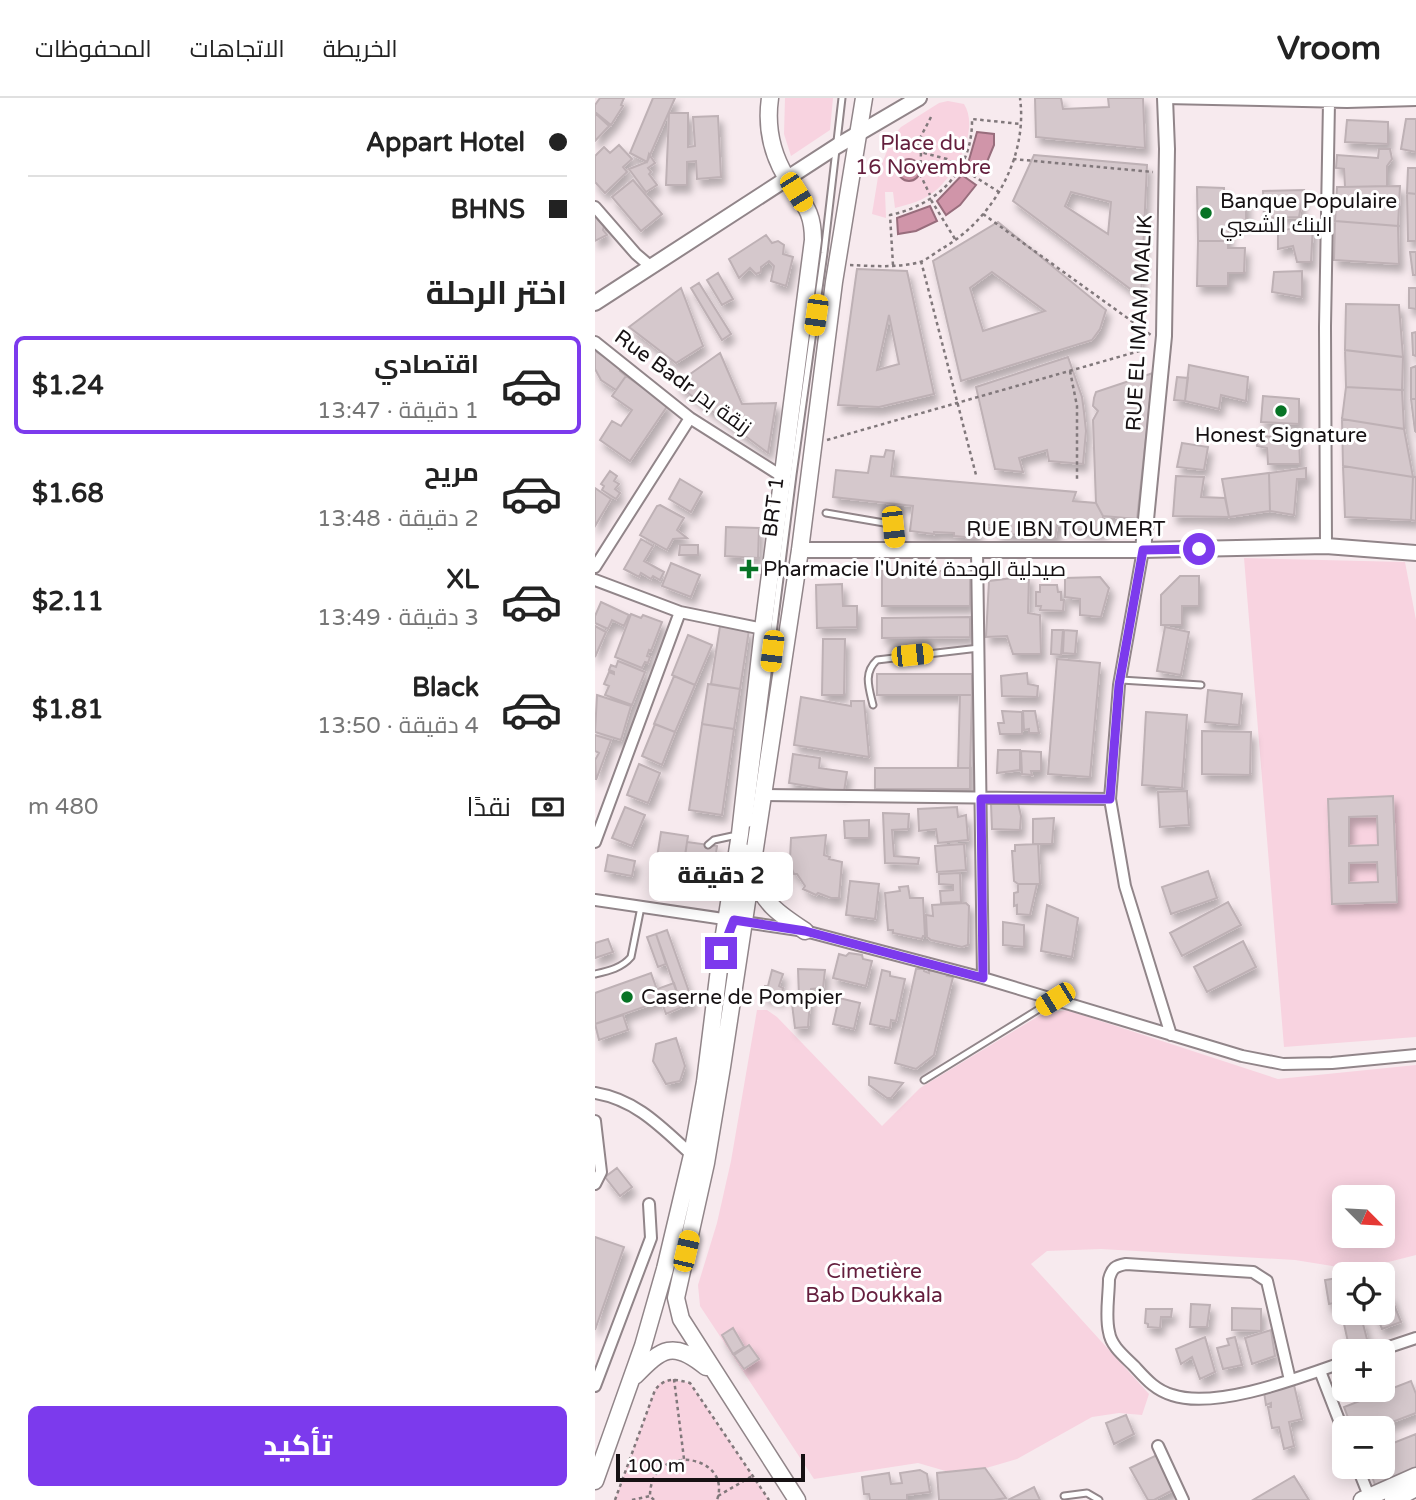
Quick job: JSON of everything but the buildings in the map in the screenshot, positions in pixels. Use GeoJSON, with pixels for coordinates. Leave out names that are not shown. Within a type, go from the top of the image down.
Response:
{"type":"FeatureCollection","features":[{"type":"Feature","properties":{"kind":"main road"},"geometry":{"type":"LineString","coordinates":[[770,98],[768,113],[771,140],[787,180],[812,219],[813,240],[763,629],[740,834],[729,899],[735,920],[739,956],[706,1163],[677,1291],[678,1311],[797,1500]]}},
{"type":"Feature","properties":{"kind":"main road"},"geometry":{"type":"LineString","coordinates":[[595,1481],[666,1269],[692,1155],[705,1082],[721,953],[751,873],[800,550],[834,282],[864,98]]}},
{"type":"Feature","properties":{"kind":"main road"},"geometry":{"type":"LineString","coordinates":[[751,873],[762,895],[775,911],[805,931]]}},
{"type":"Feature","properties":{"kind":"main road"},"geometry":{"type":"LineString","coordinates":[[630,1382],[651,1359],[670,1349],[681,1350],[694,1357],[716,1375]]}},
{"type":"Feature","properties":{"kind":"main road"},"geometry":{"type":"LineString","coordinates":[[1397,1493],[1416,1476]]}},
{"type":"Feature","properties":{"kind":"main road"},"geometry":{"type":"LineString","coordinates":[[1366,1498],[1416,1488]]}},
{"type":"Feature","properties":{"kind":"street"},"geometry":{"type":"LineString","coordinates":[[595,303],[859,132],[919,98]]}},
{"type":"Feature","properties":{"kind":"street"},"geometry":{"type":"LineString","coordinates":[[1165,98],[1329,102],[1416,100]]}},
{"type":"Feature","properties":{"kind":"street","name":"RUE EL IMAM MALIK"},"geometry":{"type":"LineString","coordinates":[[1143,550],[1163,344],[1165,98]]}},
{"type":"Feature","properties":{"kind":"street"},"geometry":{"type":"LineString","coordinates":[[1326,545],[1325,327],[1329,102]]}},
{"type":"Feature","properties":{"kind":"street"},"geometry":{"type":"LineString","coordinates":[[595,207],[650,266]]}},
{"type":"Feature","properties":{"kind":"street","name":"Rue Badr زنقة بدر"},"geometry":{"type":"LineString","coordinates":[[595,342],[690,418],[783,477]]}},
{"type":"Feature","properties":{"kind":"street"},"geometry":{"type":"LineString","coordinates":[[595,567],[690,418]]}},
{"type":"Feature","properties":{"kind":"street","name":"RUE IBN TOUMERT"},"geometry":{"type":"LineString","coordinates":[[800,550],[1143,550],[1326,545],[1416,553]]}},
{"type":"Feature","properties":{"kind":"street"},"geometry":{"type":"LineString","coordinates":[[977,550],[983,978]]}},
{"type":"Feature","properties":{"kind":"street"},"geometry":{"type":"LineString","coordinates":[[1143,550],[1120,680],[1110,799],[1125,886],[1171,1035]]}},
{"type":"Feature","properties":{"kind":"street"},"geometry":{"type":"LineString","coordinates":[[595,580],[636,598],[680,612],[763,629]]}},
{"type":"Feature","properties":{"kind":"street"},"geometry":{"type":"LineString","coordinates":[[595,842],[680,612]]}},
{"type":"Feature","properties":{"kind":"street"},"geometry":{"type":"LineString","coordinates":[[764,796],[1110,799]]}},
{"type":"Feature","properties":{"kind":"street"},"geometry":{"type":"LineString","coordinates":[[595,901],[805,931],[983,978],[1242,1056],[1283,1064],[1332,1063],[1416,1055]]}},
{"type":"Feature","properties":{"kind":"street"},"geometry":{"type":"LineString","coordinates":[[595,1093],[640,1109],[692,1155]]}},
{"type":"Feature","properties":{"kind":"street"},"geometry":{"type":"LineString","coordinates":[[595,1124],[601,1172],[595,1184]]}},
{"type":"Feature","properties":{"kind":"street"},"geometry":{"type":"LineString","coordinates":[[595,1386],[651,1238],[649,1204]]}},
{"type":"Feature","properties":{"kind":"street"},"geometry":{"type":"LineString","coordinates":[[1290,1380],[1267,1281],[1261,1276],[1253,1272],[1126,1264],[1116,1266],[1111,1271],[1108,1331],[1112,1343],[1153,1387],[1171,1395],[1187,1399],[1226,1397],[1290,1380],[1332,1367]]}},
{"type":"Feature","properties":{"kind":"street"},"geometry":{"type":"LineString","coordinates":[[1395,1345],[1416,1338]]}},
{"type":"Feature","properties":{"kind":"street"},"geometry":{"type":"LineString","coordinates":[[1319,1371],[1337,1416]]}},
{"type":"Feature","properties":{"kind":"street"},"geometry":{"type":"LineString","coordinates":[[1159,1446],[1183,1500]]}},
{"type":"Feature","properties":{"kind":"street"},"geometry":{"type":"LineString","coordinates":[[1361,1479],[1366,1498]]}},
{"type":"Feature","properties":{"kind":"lane","name":"BRT 1"},"geometry":{"type":"LineString","coordinates":[[735,920],[769,677],[842,98]]}},
{"type":"Feature","properties":{"kind":"lane"},"geometry":{"type":"LineString","coordinates":[[825,513],[890,524],[893,527],[895,549]]}},
{"type":"Feature","properties":{"kind":"lane"},"geometry":{"type":"LineString","coordinates":[[873,705],[867,678],[869,667],[877,660],[979,648]]}},
{"type":"Feature","properties":{"kind":"lane"},"geometry":{"type":"LineString","coordinates":[[1120,680],[1201,685]]}},
{"type":"Feature","properties":{"kind":"lane"},"geometry":{"type":"LineString","coordinates":[[708,845],[714,839],[740,834]]}},
{"type":"Feature","properties":{"kind":"lane"},"geometry":{"type":"LineString","coordinates":[[705,867],[707,875],[729,899]]}},
{"type":"Feature","properties":{"kind":"lane"},"geometry":{"type":"LineString","coordinates":[[595,974],[626,964],[631,957],[641,907]]}},
{"type":"Feature","properties":{"kind":"lane"},"geometry":{"type":"LineString","coordinates":[[924,1080],[1055,999]]}},
{"type":"Feature","properties":{"kind":"lane"},"geometry":{"type":"LineString","coordinates":[[1065,1496],[1087,1493],[1099,1500]]}},
{"type":"Feature","properties":{"kind":"path"},"geometry":{"type":"LineString","coordinates":[[846,265],[893,265],[922,261],[956,239],[983,214],[999,191],[1013,159],[1021,124],[1020,98]]}},
{"type":"Feature","properties":{"kind":"path"},"geometry":{"type":"LineString","coordinates":[[930,195],[920,174],[921,153],[918,142],[931,117]]}},
{"type":"Feature","properties":{"kind":"path"},"geometry":{"type":"LineString","coordinates":[[893,265],[890,215],[931,200],[948,185],[961,168],[969,151],[972,119],[1021,124]]}},
{"type":"Feature","properties":{"kind":"path"},"geometry":{"type":"LineString","coordinates":[[921,153],[947,159],[957,166]]}},
{"type":"Feature","properties":{"kind":"path"},"geometry":{"type":"LineString","coordinates":[[1013,159],[1166,173]]}},
{"type":"Feature","properties":{"kind":"path"},"geometry":{"type":"LineString","coordinates":[[961,168],[999,191]]}},
{"type":"Feature","properties":{"kind":"path"},"geometry":{"type":"LineString","coordinates":[[931,200],[956,239]]}},
{"type":"Feature","properties":{"kind":"path"},"geometry":{"type":"LineString","coordinates":[[983,214],[1163,344]]}},
{"type":"Feature","properties":{"kind":"path"},"geometry":{"type":"LineString","coordinates":[[922,261],[976,475]]}},
{"type":"Feature","properties":{"kind":"path"},"geometry":{"type":"LineString","coordinates":[[822,441],[1163,344]]}},
{"type":"Feature","properties":{"kind":"path"},"geometry":{"type":"LineString","coordinates":[[1070,371],[1077,406],[1077,479]]}},
{"type":"Feature","properties":{"kind":"path"},"geometry":{"type":"LineString","coordinates":[[674,1379],[684,1459]]}},
{"type":"Feature","properties":{"kind":"path"},"geometry":{"type":"LineString","coordinates":[[615,1500],[655,1390],[660,1383],[674,1379],[690,1383],[769,1500]]}},
{"type":"Feature","properties":{"kind":"path"},"geometry":{"type":"LineString","coordinates":[[654,1500],[650,1496],[650,1485],[657,1474],[670,1463],[684,1459],[694,1460],[709,1468],[717,1482],[717,1498]]}},
{"type":"Feature","properties":{"kind":"path"},"geometry":{"type":"LineString","coordinates":[[717,1498],[753,1476]]}},
{"type":"Feature","properties":{"kind":"path"},"geometry":{"type":"LineString","coordinates":[[632,1500],[650,1496]]}},
{"type":"Feature","properties":{"kind":"green space","name":"Place du 16 Novembre"},"geometry":{"type":"Polygon","coordinates":[[[785,98],[833,98],[830,130],[791,156],[784,134],[785,98]]]}},
{"type":"Feature","properties":{"kind":"green space","name":"Place du 16 Novembre"},"geometry":{"type":"Polygon","coordinates":[[[948,101],[964,104],[969,126],[963,150],[951,174],[921,200],[895,208],[893,192],[885,192],[886,218],[872,214],[879,171],[893,136],[901,127],[939,103],[948,101]]]}},
{"type":"Feature","properties":{"kind":"green space"},"geometry":{"type":"Polygon","coordinates":[[[1244,558],[1405,562],[1416,620],[1416,1037],[1284,1047],[1244,558]]]}},
{"type":"Feature","properties":{"kind":"green space","name":"Cimetière Bab Doukkala"},"geometry":{"type":"Polygon","coordinates":[[[757,1010],[767,1010],[777,1017],[882,1126],[920,1088],[1042,1014],[1067,1010],[1278,1079],[1416,1065],[1416,1255],[1388,1262],[1332,1262],[1332,1266],[1295,1260],[1101,1249],[1047,1251],[1031,1264],[1149,1394],[1142,1415],[1119,1413],[1092,1417],[1017,1459],[983,1469],[949,1472],[918,1463],[814,1479],[700,1306],[698,1285],[717,1223],[731,1161],[757,1010]]]}},
{"type":"Feature","properties":{"kind":"green space"},"geometry":{"type":"Polygon","coordinates":[[[669,1379],[690,1383],[769,1500],[615,1500],[655,1390],[660,1383],[669,1379]]]}},
{"type":"Feature","properties":{"kind":"shaded area","name":"Place du 16 Novembre"},"geometry":{"type":"Polygon","coordinates":[[[977,132],[994,134],[994,145],[982,174],[967,167],[977,132]]]}},
{"type":"Feature","properties":{"kind":"shaded area"},"geometry":{"type":"Polygon","coordinates":[[[909,159],[917,162],[920,170],[917,178],[909,181],[901,178],[898,170],[901,162],[909,159]]]}},
{"type":"Feature","properties":{"kind":"shaded area","name":"Place du 16 Novembre"},"geometry":{"type":"Polygon","coordinates":[[[962,175],[976,185],[960,205],[946,215],[937,201],[962,175]]]}},
{"type":"Feature","properties":{"kind":"shaded area","name":"Place du 16 Novembre"},"geometry":{"type":"Polygon","coordinates":[[[930,206],[937,221],[916,231],[898,234],[897,218],[930,206]]]}},
{"type":"Feature","properties":{"kind":"place","name":"Banque Populaire البنك الشعبي"},"geometry":{"type":"Point","coordinates":[1206,213]}},
{"type":"Feature","properties":{"kind":"place","name":"Honest Signature"},"geometry":{"type":"Point","coordinates":[1281,411]}},
{"type":"Feature","properties":{"kind":"place","name":"Pharmacie l'Unité صيدلية الوحدة"},"geometry":{"type":"Point","coordinates":[749,569]}},
{"type":"Feature","properties":{"kind":"place","name":"Caserne de Pompier"},"geometry":{"type":"Point","coordinates":[627,997]}},
{"type":"Feature","properties":{"kind":"route"},"geometry":{"type":"LineString","coordinates":[[721,953],[734,920],[805,931],[983,978],[981,799],[1110,799],[1119,685],[1143,550],[1199,549]]}}]}
